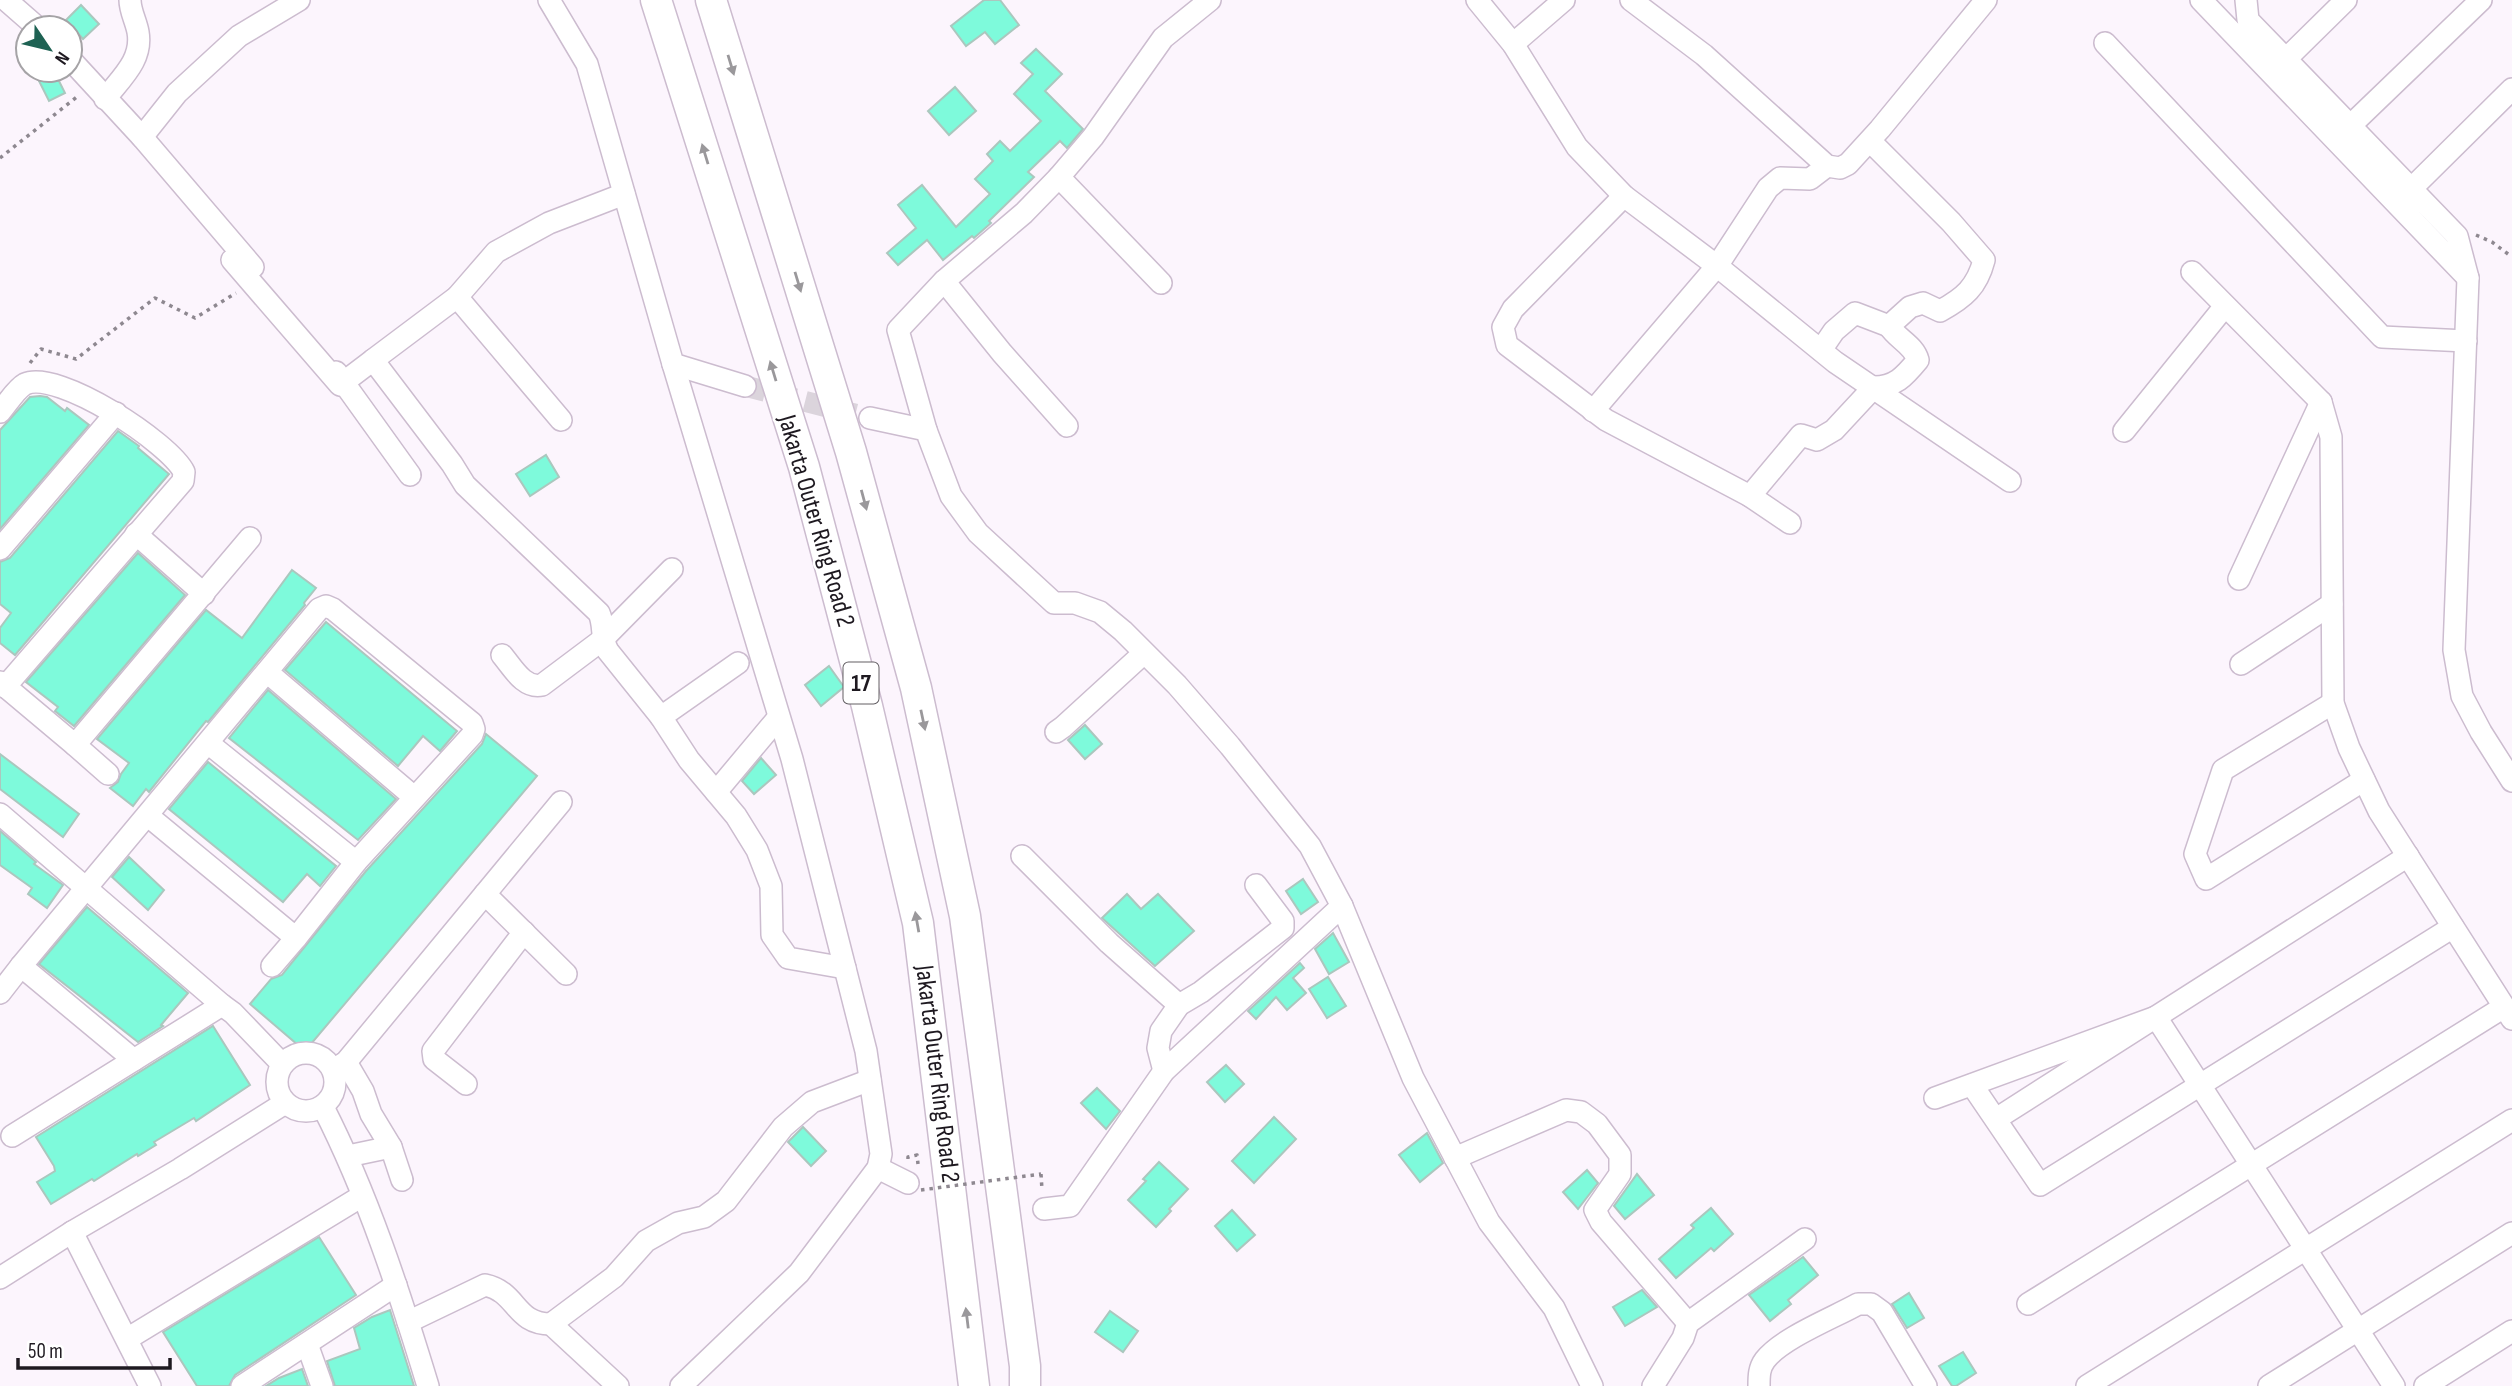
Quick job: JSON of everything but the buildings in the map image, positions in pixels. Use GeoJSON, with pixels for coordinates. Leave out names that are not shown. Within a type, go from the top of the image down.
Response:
{"type":"FeatureCollection","features":[{"type":"Feature","properties":{"kind":"highway","name":"Jakarta Outer Ring Road 2"},"geometry":{"type":"LineString","coordinates":[[656,0],[804,467],[867,706],[918,923],[974,1386]]}},
{"type":"Feature","properties":{"kind":"highway","name":"Jakarta Outer Ring Road 2"},"geometry":{"type":"LineString","coordinates":[[711,0],[851,452],[916,688],[965,916],[1026,1386]]}},
{"type":"Feature","properties":{"kind":"street"},"geometry":{"type":"LineString","coordinates":[[6,0],[22,14]]}},
{"type":"Feature","properties":{"kind":"street"},"geometry":{"type":"LineString","coordinates":[[99,91],[138,57],[138,29],[130,0]]}},
{"type":"Feature","properties":{"kind":"street"},"geometry":{"type":"LineString","coordinates":[[142,137],[177,93],[239,36],[299,0]]}},
{"type":"Feature","properties":{"kind":"street"},"geometry":{"type":"LineString","coordinates":[[549,0],[587,64],[806,812],[870,1080],[881,1154],[878,1168],[799,1273],[681,1386]]}},
{"type":"Feature","properties":{"kind":"street"},"geometry":{"type":"LineString","coordinates":[[1210,0],[1163,38],[1093,137],[1059,177],[1024,213],[944,281],[898,330],[926,429],[951,496],[978,533],[1054,603],[1075,603],[1100,612],[1144,653],[1177,685],[1230,746],[1310,846],[1342,906],[1413,1078],[1489,1222],[1554,1308],[1591,1385]]}},
{"type":"Feature","properties":{"kind":"street"},"geometry":{"type":"LineString","coordinates":[[1477,0],[1513,44],[1577,147],[1624,196],[1717,266],[1821,350],[2010,481]]}},
{"type":"Feature","properties":{"kind":"street"},"geometry":{"type":"LineString","coordinates":[[1513,44],[1563,0]]}},
{"type":"Feature","properties":{"kind":"street"},"geometry":{"type":"LineString","coordinates":[[1631,0],[1704,55],[1827,166],[1840,168],[1848,164],[1870,141],[1960,35],[1986,0]]}},
{"type":"Feature","properties":{"kind":"street"},"geometry":{"type":"LineString","coordinates":[[2201,0],[2468,278]]}},
{"type":"Feature","properties":{"kind":"street"},"geometry":{"type":"LineString","coordinates":[[2246,0],[2248,20],[2457,236],[2468,278],[2454,650],[2462,696],[2512,781]]}},
{"type":"Feature","properties":{"kind":"street"},"geometry":{"type":"LineString","coordinates":[[2286,59],[2346,0]]}},
{"type":"Feature","properties":{"kind":"street"},"geometry":{"type":"LineString","coordinates":[[2350,126],[2481,0]]}},
{"type":"Feature","properties":{"kind":"street"},"geometry":{"type":"LineString","coordinates":[[2105,43],[2382,338],[2466,341]]}},
{"type":"Feature","properties":{"kind":"street"},"geometry":{"type":"LineString","coordinates":[[84,74],[142,137],[295,315],[410,475],[340,385],[232,260]]}},
{"type":"Feature","properties":{"kind":"street"},"geometry":{"type":"LineString","coordinates":[[2411,189],[2512,89]]}},
{"type":"Feature","properties":{"kind":"street"},"geometry":{"type":"LineString","coordinates":[[1870,141],[1951,222],[1983,260],[1980,276],[1961,299],[1940,311],[1923,303],[1910,307],[1889,326]]}},
{"type":"Feature","properties":{"kind":"street"},"geometry":{"type":"LineString","coordinates":[[1593,411],[1717,266],[1768,188],[1780,178],[1810,179],[1827,166]]}},
{"type":"Feature","properties":{"kind":"street"},"geometry":{"type":"LineString","coordinates":[[1059,177],[1161,283]]}},
{"type":"Feature","properties":{"kind":"street"},"geometry":{"type":"LineString","coordinates":[[340,385],[457,297],[496,252],[549,223],[624,194]]}},
{"type":"Feature","properties":{"kind":"street"},"geometry":{"type":"LineString","coordinates":[[1624,196],[1513,309],[1503,327],[1507,345],[1606,420],[1750,496],[1790,523]]}},
{"type":"Feature","properties":{"kind":"street"},"geometry":{"type":"LineString","coordinates":[[2028,1304],[2251,1165],[2508,1013],[2379,811],[2349,748],[2333,703],[2332,437],[2321,402],[2192,272]]}},
{"type":"Feature","properties":{"kind":"street"},"geometry":{"type":"LineString","coordinates":[[944,281],[1002,353],[1067,426]]}},
{"type":"Feature","properties":{"kind":"street"},"geometry":{"type":"LineString","coordinates":[[457,297],[561,420]]}},
{"type":"Feature","properties":{"kind":"street"},"geometry":{"type":"LineString","coordinates":[[2124,431],[2225,306]]}},
{"type":"Feature","properties":{"kind":"street"},"geometry":{"type":"LineString","coordinates":[[1750,496],[1801,435],[1817,440],[1834,430],[1874,387],[1889,387],[1904,377],[1917,360],[1915,351],[1894,334],[1889,326],[1855,313],[1834,331],[1821,350]]}},
{"type":"Feature","properties":{"kind":"street"},"geometry":{"type":"LineString","coordinates":[[373,360],[466,485],[599,612],[603,622],[602,640],[629,679],[661,717],[689,760],[736,816],[757,850],[771,886],[772,935],[789,958],[845,968]]}},
{"type":"Feature","properties":{"kind":"street"},"geometry":{"type":"LineString","coordinates":[[673,364],[744,386]]}},
{"type":"Feature","properties":{"kind":"street"},"geometry":{"type":"LineString","coordinates":[[0,412],[24,384],[36,382],[73,390],[116,413],[174,458],[184,472],[183,481],[3,685],[108,774]]}},
{"type":"Feature","properties":{"kind":"street"},"geometry":{"type":"LineString","coordinates":[[2239,579],[2321,402]]}},
{"type":"Feature","properties":{"kind":"street"},"geometry":{"type":"LineString","coordinates":[[0,549],[116,413]]}},
{"type":"Feature","properties":{"kind":"street"},"geometry":{"type":"LineString","coordinates":[[870,418],[926,429]]}},
{"type":"Feature","properties":{"kind":"street"},"geometry":{"type":"LineString","coordinates":[[136,534],[204,594]]}},
{"type":"Feature","properties":{"kind":"street"},"geometry":{"type":"LineString","coordinates":[[75,745],[250,538]]}},
{"type":"Feature","properties":{"kind":"street"},"geometry":{"type":"LineString","coordinates":[[502,655],[519,676],[534,687],[542,685],[602,640],[672,569]]}},
{"type":"Feature","properties":{"kind":"street"},"geometry":{"type":"LineString","coordinates":[[2241,664],[2332,604]]}},
{"type":"Feature","properties":{"kind":"street"},"geometry":{"type":"LineString","coordinates":[[0,993],[319,609],[326,606],[471,723],[474,729],[472,735],[356,862],[272,966]]}},
{"type":"Feature","properties":{"kind":"street"},"geometry":{"type":"LineString","coordinates":[[1056,732],[1144,653]]}},
{"type":"Feature","properties":{"kind":"street"},"geometry":{"type":"LineString","coordinates":[[661,717],[738,663]]}},
{"type":"Feature","properties":{"kind":"street"},"geometry":{"type":"LineString","coordinates":[[267,672],[414,797]]}},
{"type":"Feature","properties":{"kind":"street"},"geometry":{"type":"LineString","coordinates":[[2333,703],[2223,770],[2195,854],[2206,879],[2364,780]]}},
{"type":"Feature","properties":{"kind":"street"},"geometry":{"type":"LineString","coordinates":[[716,792],[778,718]]}},
{"type":"Feature","properties":{"kind":"street"},"geometry":{"type":"LineString","coordinates":[[208,743],[356,862]]}},
{"type":"Feature","properties":{"kind":"street"},"geometry":{"type":"LineString","coordinates":[[402,1180],[391,1147],[371,1114],[363,1091],[340,1066],[319,1055],[299,1053],[282,1064],[276,1084],[285,1103],[303,1112],[323,1107],[335,1090],[340,1066],[561,802]]}},
{"type":"Feature","properties":{"kind":"street"},"geometry":{"type":"LineString","coordinates":[[0,814],[233,1013],[282,1064]]}},
{"type":"Feature","properties":{"kind":"street"},"geometry":{"type":"LineString","coordinates":[[148,815],[296,938]]}},
{"type":"Feature","properties":{"kind":"street"},"geometry":{"type":"LineString","coordinates":[[1022,856],[1108,943],[1179,1005]]}},
{"type":"Feature","properties":{"kind":"street"},"geometry":{"type":"LineString","coordinates":[[1996,1119],[2408,856]]}},
{"type":"Feature","properties":{"kind":"street"},"geometry":{"type":"LineString","coordinates":[[1164,1071],[1158,1048],[1161,1031],[1179,1005],[1201,992],[1283,928],[1283,921],[1277,911],[1256,885]]}},
{"type":"Feature","properties":{"kind":"street"},"geometry":{"type":"LineString","coordinates":[[485,894],[566,974]]}},
{"type":"Feature","properties":{"kind":"street"},"geometry":{"type":"LineString","coordinates":[[1044,1209],[1070,1206],[1164,1071],[1342,906]]}},
{"type":"Feature","properties":{"kind":"street"},"geometry":{"type":"LineString","coordinates":[[1972,1085],[2039,1185],[2453,926]]}},
{"type":"Feature","properties":{"kind":"street"},"geometry":{"type":"LineString","coordinates":[[466,1084],[434,1059],[433,1051],[524,932]]}},
{"type":"Feature","properties":{"kind":"street"},"geometry":{"type":"LineString","coordinates":[[21,966],[135,1060]]}},
{"type":"Feature","properties":{"kind":"street"},"geometry":{"type":"LineString","coordinates":[[12,1136],[222,1005]]}},
{"type":"Feature","properties":{"kind":"street"},"geometry":{"type":"LineString","coordinates":[[1935,1098],[2156,1017]]}},
{"type":"Feature","properties":{"kind":"street"},"geometry":{"type":"LineString","coordinates":[[2156,1017],[2393,1386]]}},
{"type":"Feature","properties":{"kind":"street"},"geometry":{"type":"LineString","coordinates":[[551,1324],[614,1277],[646,1241],[678,1223],[704,1217],[726,1201],[783,1127],[811,1102],[870,1080]]}},
{"type":"Feature","properties":{"kind":"street"},"geometry":{"type":"LineString","coordinates":[[0,1278],[72,1231],[180,1169],[285,1103]]}},
{"type":"Feature","properties":{"kind":"street"},"geometry":{"type":"LineString","coordinates":[[323,1107],[348,1156],[396,1286],[428,1386]]}},
{"type":"Feature","properties":{"kind":"street"},"geometry":{"type":"LineString","coordinates":[[1455,1158],[1566,1110],[1581,1112],[1597,1124],[1620,1155],[1620,1174],[1595,1210],[1601,1222],[1688,1322]]}},
{"type":"Feature","properties":{"kind":"street"},"geometry":{"type":"LineString","coordinates":[[2087,1386],[2512,1120]]}},
{"type":"Feature","properties":{"kind":"street"},"geometry":{"type":"LineString","coordinates":[[348,1156],[391,1147]]}},
{"type":"Feature","properties":{"kind":"street"},"geometry":{"type":"LineString","coordinates":[[878,1168],[914,1186]]}},
{"type":"Feature","properties":{"kind":"street"},"geometry":{"type":"LineString","coordinates":[[127,1339],[362,1196]]}},
{"type":"Feature","properties":{"kind":"street"},"geometry":{"type":"LineString","coordinates":[[72,1231],[150,1386]]}},
{"type":"Feature","properties":{"kind":"street"},"geometry":{"type":"LineString","coordinates":[[2269,1386],[2512,1233]]}},
{"type":"Feature","properties":{"kind":"street"},"geometry":{"type":"LineString","coordinates":[[1653,1386],[1683,1338],[1688,1322],[1805,1239]]}},
{"type":"Feature","properties":{"kind":"street"},"geometry":{"type":"LineString","coordinates":[[408,1322],[485,1285],[495,1287],[530,1321],[551,1324],[618,1386]]}},
{"type":"Feature","properties":{"kind":"street"},"geometry":{"type":"LineString","coordinates":[[242,1386],[396,1286]]}},
{"type":"Feature","properties":{"kind":"street"},"geometry":{"type":"LineString","coordinates":[[1759,1386],[1758,1374],[1763,1362],[1777,1347],[1858,1304],[1871,1304],[1881,1312],[1926,1386]]}},
{"type":"Feature","properties":{"kind":"street"},"geometry":{"type":"LineString","coordinates":[[2426,1386],[2512,1331]]}},
{"type":"Feature","properties":{"kind":"street"},"geometry":{"type":"LineString","coordinates":[[307,1344],[322,1386]]}},
{"type":"Feature","properties":{"kind":"path"},"geometry":{"type":"LineString","coordinates":[[0,158],[99,91]]}},
{"type":"Feature","properties":{"kind":"path"},"geometry":{"type":"LineString","coordinates":[[2492,242],[2512,257]]}},
{"type":"Feature","properties":{"kind":"path"},"geometry":{"type":"LineString","coordinates":[[24,371],[41,349],[76,359],[155,298],[195,318],[261,277]]}},
{"type":"Feature","properties":{"kind":"path"},"geometry":{"type":"LineString","coordinates":[[914,1186],[1041,1174]]}},
{"type":"Feature","properties":{"kind":"tunnel"},"geometry":{"type":"LineString","coordinates":[[745,386],[870,418]]}}]}
